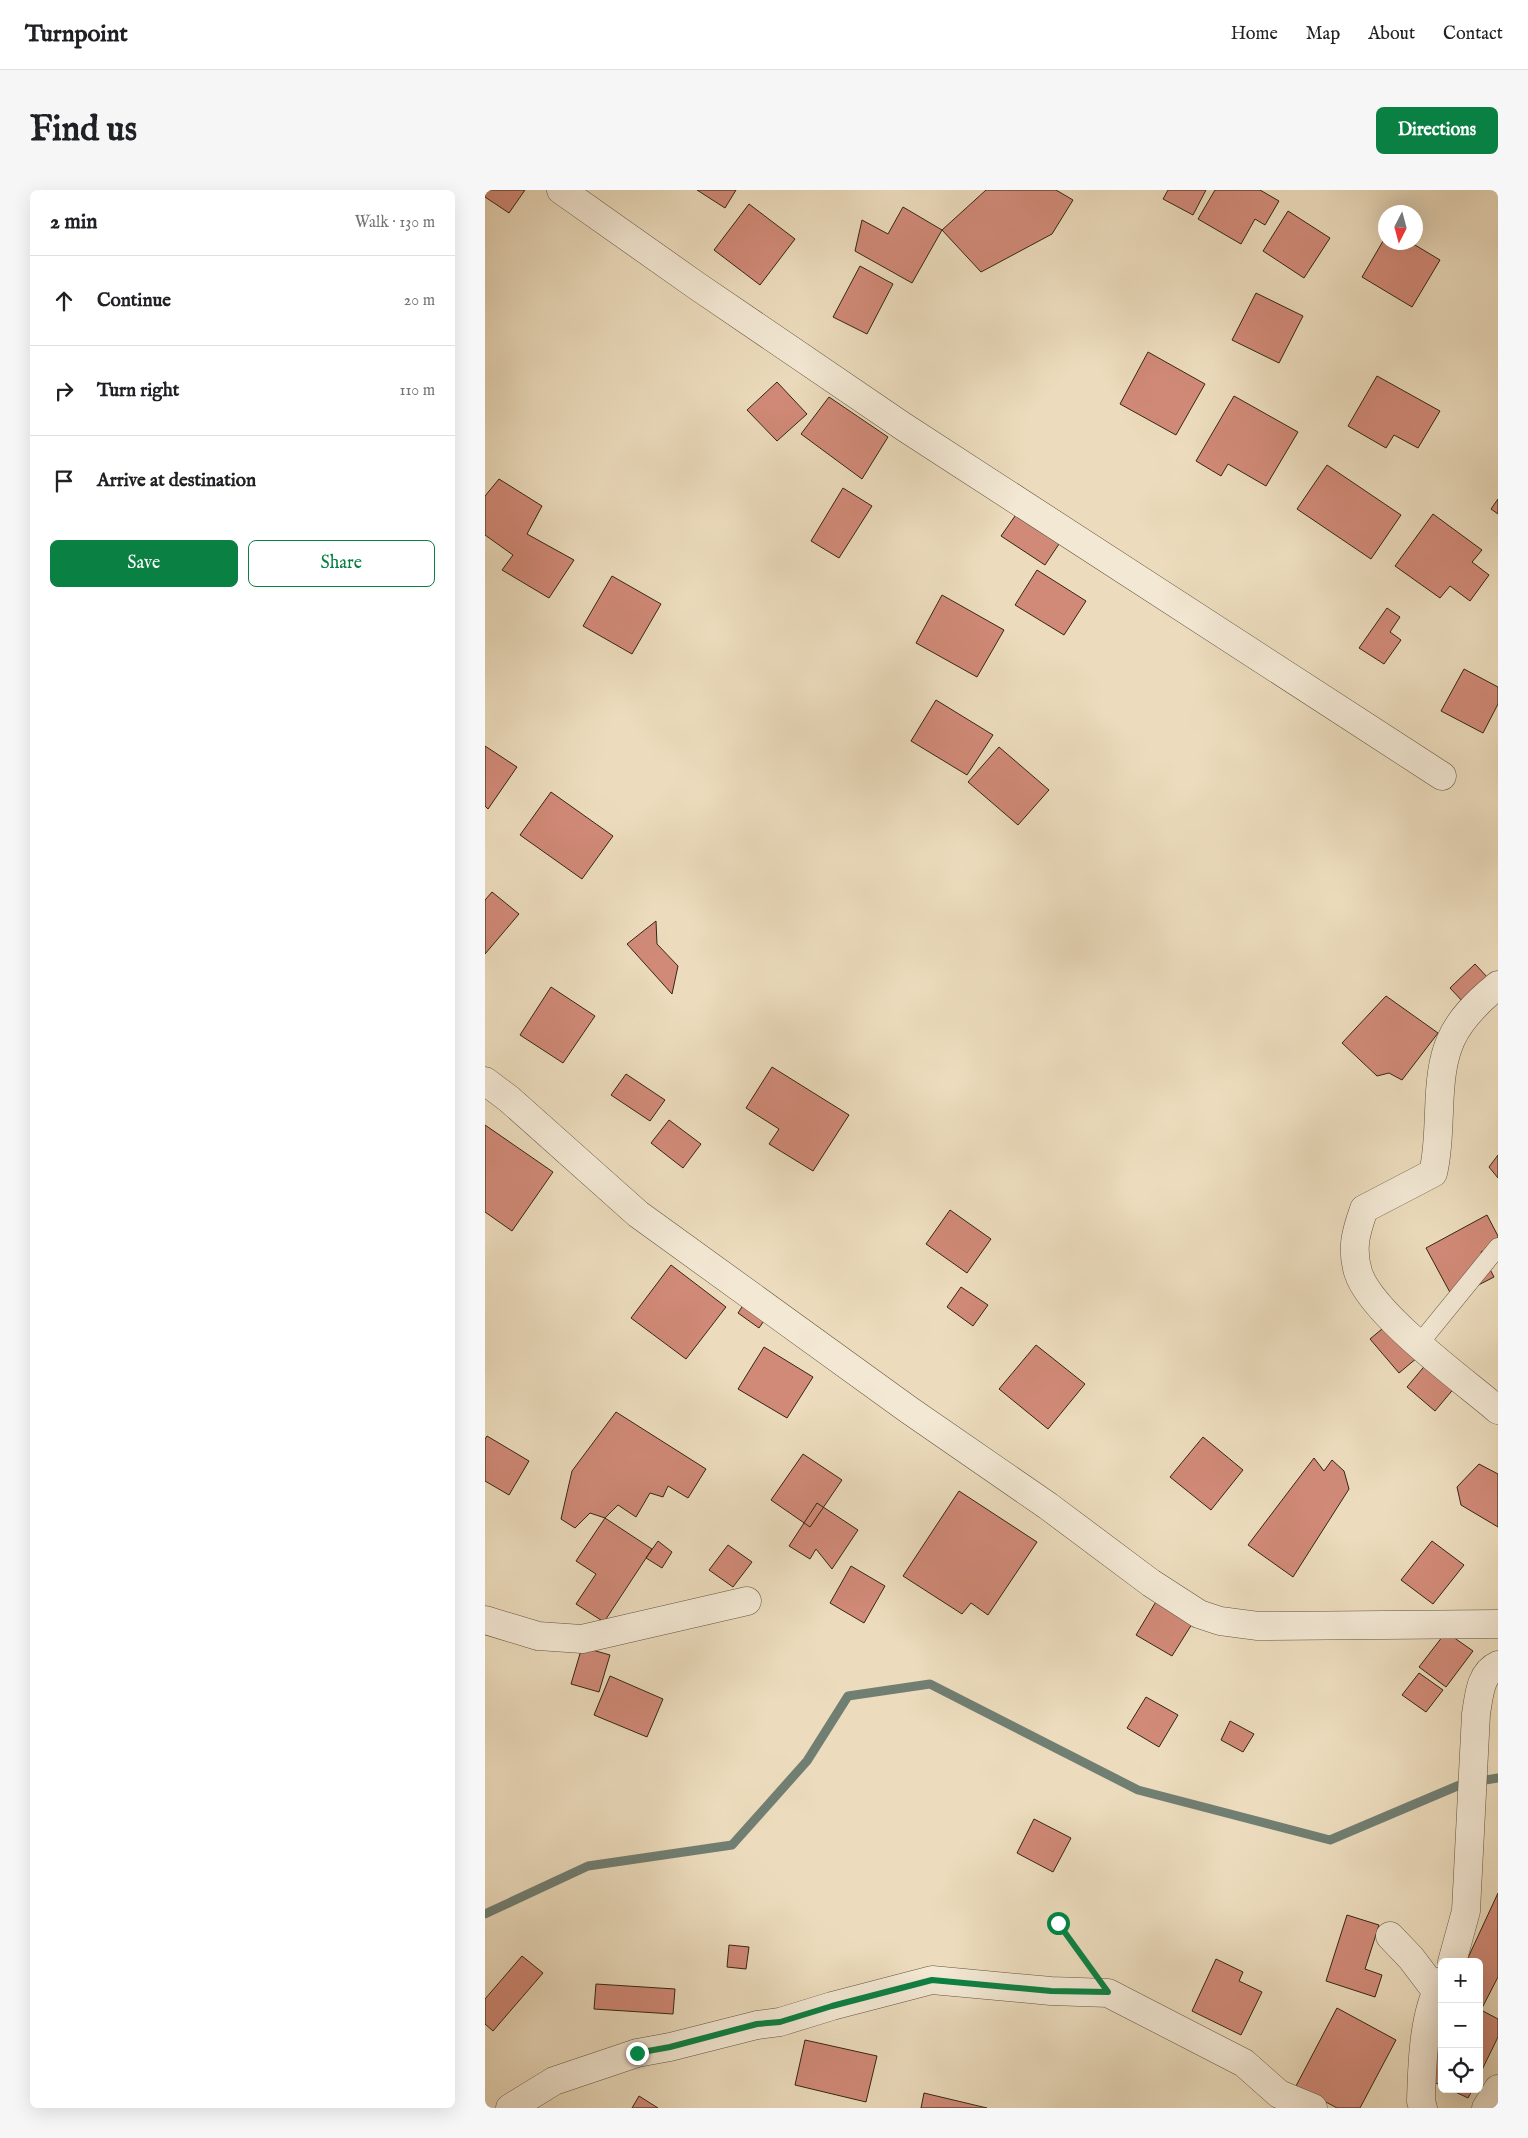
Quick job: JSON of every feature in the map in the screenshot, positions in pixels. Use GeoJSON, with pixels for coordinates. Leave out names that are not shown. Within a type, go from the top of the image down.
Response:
{"type":"FeatureCollection","features":[{"type":"Feature","properties":{"kind":"street"},"geometry":{"type":"LineString","coordinates":[[561,190],[905,428],[1442,776]]}},
{"type":"Feature","properties":{"kind":"street"},"geometry":{"type":"LineString","coordinates":[[1498,985],[1475,1004],[1454,1030],[1445,1054],[1440,1079],[1438,1146],[1433,1173],[1364,1209],[1354,1239],[1358,1273],[1366,1289],[1419,1344],[1498,1410]]}},
{"type":"Feature","properties":{"kind":"street"},"geometry":{"type":"LineString","coordinates":[[485,1081],[509,1099],[638,1214],[909,1410],[1048,1506],[1151,1583],[1199,1614],[1220,1621],[1258,1626],[1498,1624]]}},
{"type":"Feature","properties":{"kind":"street"},"geometry":{"type":"LineString","coordinates":[[485,1620],[538,1636],[582,1639],[747,1601]]}},
{"type":"Feature","properties":{"kind":"street"},"geometry":{"type":"LineString","coordinates":[[1454,1958],[1466,1910],[1475,1714],[1481,1682],[1498,1665]]}},
{"type":"Feature","properties":{"kind":"street"},"geometry":{"type":"LineString","coordinates":[[1389,1936],[1438,1985]]}},
{"type":"Feature","properties":{"kind":"street"},"geometry":{"type":"LineString","coordinates":[[510,2108],[554,2081],[637,2053],[670,2047],[757,2024],[780,2022],[832,2006],[932,1980],[1051,1991],[1108,1992],[1244,2063],[1279,2094],[1313,2108]]}},
{"type":"Feature","properties":{"kind":"street"},"geometry":{"type":"LineString","coordinates":[[1416,2106],[1423,2048],[1438,1990]]}},
{"type":"Feature","properties":{"kind":"street"},"geometry":{"type":"LineString","coordinates":[[1486,2108],[1498,2089]]}},
{"type":"Feature","properties":{"kind":"lane"},"geometry":{"type":"LineString","coordinates":[[1419,1344],[1498,1247]]}},
{"type":"Feature","properties":{"kind":"path"},"geometry":{"type":"LineString","coordinates":[[1058,1923],[1108,1992]]}},
{"type":"Feature","properties":{"kind":"building"},"geometry":{"type":"Polygon","coordinates":[[[485,190],[525,190],[509,213],[485,197],[485,190]]]}},
{"type":"Feature","properties":{"kind":"building"},"geometry":{"type":"Polygon","coordinates":[[[697,190],[736,190],[725,208],[697,190]]]}},
{"type":"Feature","properties":{"kind":"building"},"geometry":{"type":"Polygon","coordinates":[[[986,190],[1056,190],[1073,200],[1052,234],[981,272],[942,230],[986,190]]]}},
{"type":"Feature","properties":{"kind":"building"},"geometry":{"type":"Polygon","coordinates":[[[1168,190],[1206,190],[1193,215],[1163,199],[1168,190]]]}},
{"type":"Feature","properties":{"kind":"building"},"geometry":{"type":"Polygon","coordinates":[[[1215,190],[1260,190],[1279,201],[1265,225],[1255,219],[1241,244],[1198,219],[1215,190]]]}},
{"type":"Feature","properties":{"kind":"building"},"geometry":{"type":"Polygon","coordinates":[[[749,204],[795,239],[760,285],[714,250],[749,204]]]}},
{"type":"Feature","properties":{"kind":"building"},"geometry":{"type":"Polygon","coordinates":[[[903,207],[942,230],[912,283],[855,251],[862,220],[888,234],[903,207]]]}},
{"type":"Feature","properties":{"kind":"building"},"geometry":{"type":"Polygon","coordinates":[[[1288,211],[1330,238],[1304,278],[1263,251],[1288,211]]]}},
{"type":"Feature","properties":{"kind":"building"},"geometry":{"type":"Polygon","coordinates":[[[1378,250],[1423,250],[1440,260],[1412,307],[1362,277],[1378,250]]]}},
{"type":"Feature","properties":{"kind":"building"},"geometry":{"type":"Polygon","coordinates":[[[860,266],[893,284],[867,334],[833,317],[860,266]]]}},
{"type":"Feature","properties":{"kind":"building"},"geometry":{"type":"Polygon","coordinates":[[[1256,293],[1303,316],[1279,363],[1232,340],[1256,293]]]}},
{"type":"Feature","properties":{"kind":"building"},"geometry":{"type":"Polygon","coordinates":[[[1148,352],[1205,384],[1176,435],[1120,404],[1148,352]]]}},
{"type":"Feature","properties":{"kind":"building"},"geometry":{"type":"Polygon","coordinates":[[[1377,376],[1440,411],[1418,448],[1394,435],[1386,448],[1348,426],[1377,376]]]}},
{"type":"Feature","properties":{"kind":"building"},"geometry":{"type":"Polygon","coordinates":[[[777,382],[807,414],[777,441],[747,410],[777,382]]]}},
{"type":"Feature","properties":{"kind":"building"},"geometry":{"type":"Polygon","coordinates":[[[1234,396],[1298,432],[1266,486],[1228,464],[1221,476],[1196,461],[1234,396]]]}},
{"type":"Feature","properties":{"kind":"building"},"geometry":{"type":"Polygon","coordinates":[[[829,397],[888,437],[862,479],[801,434],[829,397]]]}},
{"type":"Feature","properties":{"kind":"building"},"geometry":{"type":"Polygon","coordinates":[[[1327,465],[1401,515],[1371,559],[1297,509],[1327,465]]]}},
{"type":"Feature","properties":{"kind":"building"},"geometry":{"type":"Polygon","coordinates":[[[499,479],[542,506],[527,534],[574,560],[549,598],[502,570],[513,555],[485,535],[485,496],[499,479]]]}},
{"type":"Feature","properties":{"kind":"building"},"geometry":{"type":"Polygon","coordinates":[[[843,488],[872,506],[839,558],[811,541],[843,488]]]}},
{"type":"Feature","properties":{"kind":"building"},"geometry":{"type":"Polygon","coordinates":[[[1498,499],[1498,514],[1491,509],[1498,499]]]}},
{"type":"Feature","properties":{"kind":"building"},"geometry":{"type":"Polygon","coordinates":[[[1020,509],[1063,538],[1045,565],[1001,536],[1020,509]]]}},
{"type":"Feature","properties":{"kind":"building"},"geometry":{"type":"Polygon","coordinates":[[[1433,514],[1482,550],[1472,562],[1489,575],[1470,601],[1450,586],[1440,598],[1395,566],[1433,514]]]}},
{"type":"Feature","properties":{"kind":"building"},"geometry":{"type":"Polygon","coordinates":[[[1037,570],[1086,601],[1064,635],[1015,605],[1037,570]]]}},
{"type":"Feature","properties":{"kind":"building"},"geometry":{"type":"Polygon","coordinates":[[[612,576],[661,604],[632,654],[583,626],[612,576]]]}},
{"type":"Feature","properties":{"kind":"building"},"geometry":{"type":"Polygon","coordinates":[[[942,595],[1004,630],[977,677],[916,643],[942,595]]]}},
{"type":"Feature","properties":{"kind":"building"},"geometry":{"type":"Polygon","coordinates":[[[1387,608],[1400,617],[1390,632],[1401,640],[1384,664],[1359,648],[1387,608]]]}},
{"type":"Feature","properties":{"kind":"building"},"geometry":{"type":"Polygon","coordinates":[[[1464,669],[1498,687],[1498,704],[1483,733],[1441,711],[1464,669]]]}},
{"type":"Feature","properties":{"kind":"building"},"geometry":{"type":"Polygon","coordinates":[[[936,700],[993,735],[967,775],[911,741],[936,700]]]}},
{"type":"Feature","properties":{"kind":"building"},"geometry":{"type":"Polygon","coordinates":[[[485,746],[517,767],[488,809],[485,806],[485,746]]]}},
{"type":"Feature","properties":{"kind":"building"},"geometry":{"type":"Polygon","coordinates":[[[999,747],[1049,790],[1018,825],[968,782],[999,747]]]}},
{"type":"Feature","properties":{"kind":"building"},"geometry":{"type":"Polygon","coordinates":[[[551,792],[613,836],[582,879],[520,835],[551,792]]]}},
{"type":"Feature","properties":{"kind":"building"},"geometry":{"type":"Polygon","coordinates":[[[492,892],[519,914],[485,954],[485,900],[492,892]]]}},
{"type":"Feature","properties":{"kind":"building"},"geometry":{"type":"Polygon","coordinates":[[[656,921],[657,944],[678,966],[672,994],[627,944],[656,921]]]}},
{"type":"Feature","properties":{"kind":"building"},"geometry":{"type":"Polygon","coordinates":[[[1475,964],[1489,979],[1464,1003],[1450,988],[1475,964]]]}},
{"type":"Feature","properties":{"kind":"building"},"geometry":{"type":"Polygon","coordinates":[[[551,987],[595,1016],[563,1063],[520,1035],[551,987]]]}},
{"type":"Feature","properties":{"kind":"building"},"geometry":{"type":"Polygon","coordinates":[[[1386,996],[1438,1033],[1402,1080],[1389,1073],[1377,1076],[1342,1043],[1386,996]]]}},
{"type":"Feature","properties":{"kind":"building"},"geometry":{"type":"Polygon","coordinates":[[[772,1067],[849,1115],[813,1171],[769,1144],[779,1129],[746,1108],[772,1067]]]}},
{"type":"Feature","properties":{"kind":"building"},"geometry":{"type":"Polygon","coordinates":[[[626,1074],[665,1100],[650,1121],[611,1095],[626,1074]]]}},
{"type":"Feature","properties":{"kind":"building"},"geometry":{"type":"Polygon","coordinates":[[[669,1120],[701,1144],[683,1168],[651,1143],[669,1120]]]}},
{"type":"Feature","properties":{"kind":"building"},"geometry":{"type":"Polygon","coordinates":[[[485,1125],[553,1172],[512,1231],[485,1212],[485,1125]]]}},
{"type":"Feature","properties":{"kind":"building"},"geometry":{"type":"Polygon","coordinates":[[[1498,1155],[1498,1178],[1489,1167],[1498,1155]]]}},
{"type":"Feature","properties":{"kind":"building"},"geometry":{"type":"Polygon","coordinates":[[[950,1210],[991,1239],[967,1273],[926,1244],[950,1210]]]}},
{"type":"Feature","properties":{"kind":"building"},"geometry":{"type":"Polygon","coordinates":[[[1487,1215],[1498,1236],[1498,1243],[1481,1252],[1494,1277],[1453,1298],[1426,1248],[1487,1215]]]}},
{"type":"Feature","properties":{"kind":"building"},"geometry":{"type":"Polygon","coordinates":[[[671,1265],[726,1307],[686,1359],[631,1318],[671,1265]]]}},
{"type":"Feature","properties":{"kind":"building"},"geometry":{"type":"Polygon","coordinates":[[[757,1284],[779,1299],[759,1328],[738,1313],[757,1284]]]}},
{"type":"Feature","properties":{"kind":"building"},"geometry":{"type":"Polygon","coordinates":[[[961,1287],[988,1305],[973,1326],[947,1307],[961,1287]]]}},
{"type":"Feature","properties":{"kind":"building"},"geometry":{"type":"Polygon","coordinates":[[[1401,1313],[1430,1347],[1399,1373],[1370,1339],[1401,1313]]]}},
{"type":"Feature","properties":{"kind":"building"},"geometry":{"type":"Polygon","coordinates":[[[1036,1345],[1085,1384],[1048,1429],[999,1389],[1036,1345]]]}},
{"type":"Feature","properties":{"kind":"building"},"geometry":{"type":"Polygon","coordinates":[[[764,1347],[813,1377],[787,1418],[738,1389],[764,1347]]]}},
{"type":"Feature","properties":{"kind":"building"},"geometry":{"type":"Polygon","coordinates":[[[1433,1356],[1461,1380],[1435,1411],[1407,1387],[1433,1356]]]}},
{"type":"Feature","properties":{"kind":"building"},"geometry":{"type":"Polygon","coordinates":[[[616,1412],[706,1469],[688,1498],[668,1486],[663,1497],[650,1493],[636,1517],[618,1505],[605,1518],[590,1513],[575,1528],[561,1519],[572,1471],[616,1412]]]}},
{"type":"Feature","properties":{"kind":"building"},"geometry":{"type":"Polygon","coordinates":[[[487,1436],[529,1461],[509,1495],[485,1481],[485,1439],[487,1436]]]}},
{"type":"Feature","properties":{"kind":"building"},"geometry":{"type":"Polygon","coordinates":[[[1203,1437],[1243,1470],[1211,1510],[1170,1477],[1203,1437]]]}},
{"type":"Feature","properties":{"kind":"building"},"geometry":{"type":"Polygon","coordinates":[[[803,1454],[842,1480],[810,1527],[771,1500],[803,1454]]]}},
{"type":"Feature","properties":{"kind":"building"},"geometry":{"type":"Polygon","coordinates":[[[1314,1458],[1324,1471],[1332,1460],[1344,1471],[1349,1489],[1293,1577],[1248,1545],[1314,1458]]]}},
{"type":"Feature","properties":{"kind":"building"},"geometry":{"type":"Polygon","coordinates":[[[1479,1464],[1498,1474],[1498,1527],[1461,1505],[1457,1487],[1479,1464]]]}},
{"type":"Feature","properties":{"kind":"building"},"geometry":{"type":"Polygon","coordinates":[[[959,1491],[1037,1542],[988,1615],[971,1603],[962,1614],[903,1576],[959,1491]]]}},
{"type":"Feature","properties":{"kind":"building"},"geometry":{"type":"Polygon","coordinates":[[[817,1503],[858,1530],[832,1569],[816,1549],[810,1559],[789,1546],[817,1503]]]}},
{"type":"Feature","properties":{"kind":"building"},"geometry":{"type":"Polygon","coordinates":[[[605,1518],[652,1549],[604,1622],[576,1604],[596,1574],[576,1561],[605,1518]]]}},
{"type":"Feature","properties":{"kind":"building"},"geometry":{"type":"Polygon","coordinates":[[[658,1541],[672,1552],[662,1568],[646,1558],[658,1541]]]}},
{"type":"Feature","properties":{"kind":"building"},"geometry":{"type":"Polygon","coordinates":[[[1432,1541],[1464,1565],[1433,1604],[1401,1580],[1432,1541]]]}},
{"type":"Feature","properties":{"kind":"building"},"geometry":{"type":"Polygon","coordinates":[[[728,1545],[752,1562],[733,1587],[709,1570],[728,1545]]]}},
{"type":"Feature","properties":{"kind":"building"},"geometry":{"type":"Polygon","coordinates":[[[851,1566],[885,1586],[864,1623],[830,1603],[851,1566]]]}},
{"type":"Feature","properties":{"kind":"building"},"geometry":{"type":"Polygon","coordinates":[[[1160,1595],[1197,1616],[1172,1656],[1136,1635],[1160,1595]]]}},
{"type":"Feature","properties":{"kind":"building"},"geometry":{"type":"Polygon","coordinates":[[[1446,1632],[1473,1651],[1446,1687],[1419,1667],[1446,1632]]]}},
{"type":"Feature","properties":{"kind":"building"},"geometry":{"type":"Polygon","coordinates":[[[582,1647],[610,1655],[599,1692],[571,1684],[582,1647]]]}},
{"type":"Feature","properties":{"kind":"building"},"geometry":{"type":"Polygon","coordinates":[[[1419,1673],[1443,1690],[1426,1712],[1402,1695],[1419,1673]]]}},
{"type":"Feature","properties":{"kind":"building"},"geometry":{"type":"Polygon","coordinates":[[[610,1676],[663,1699],[647,1737],[594,1715],[610,1676]]]}},
{"type":"Feature","properties":{"kind":"building"},"geometry":{"type":"Polygon","coordinates":[[[1146,1697],[1178,1715],[1159,1747],[1127,1728],[1146,1697]]]}},
{"type":"Feature","properties":{"kind":"building"},"geometry":{"type":"Polygon","coordinates":[[[1230,1721],[1254,1734],[1243,1752],[1221,1740],[1230,1721]]]}},
{"type":"Feature","properties":{"kind":"building"},"geometry":{"type":"Polygon","coordinates":[[[1034,1819],[1071,1838],[1053,1872],[1017,1853],[1034,1819]]]}},
{"type":"Feature","properties":{"kind":"building"},"geometry":{"type":"Polygon","coordinates":[[[1498,1893],[1498,1977],[1483,2006],[1483,1958],[1468,1958],[1498,1893]]]}},
{"type":"Feature","properties":{"kind":"building"},"geometry":{"type":"Polygon","coordinates":[[[1347,1915],[1379,1925],[1365,1969],[1382,1975],[1375,1997],[1326,1981],[1347,1915]]]}},
{"type":"Feature","properties":{"kind":"building"},"geometry":{"type":"Polygon","coordinates":[[[729,1945],[749,1947],[746,1969],[727,1967],[729,1945]]]}},
{"type":"Feature","properties":{"kind":"building"},"geometry":{"type":"Polygon","coordinates":[[[522,1956],[543,1973],[493,2031],[485,2024],[485,1999],[522,1956]]]}},
{"type":"Feature","properties":{"kind":"building"},"geometry":{"type":"Polygon","coordinates":[[[1216,1959],[1243,1972],[1239,1981],[1262,1992],[1241,2035],[1192,2011],[1216,1959]]]}},
{"type":"Feature","properties":{"kind":"building"},"geometry":{"type":"Polygon","coordinates":[[[596,1984],[675,1989],[673,2014],[594,2009],[596,1984]]]}},
{"type":"Feature","properties":{"kind":"building"},"geometry":{"type":"Polygon","coordinates":[[[1337,2008],[1396,2040],[1360,2108],[1337,2108],[1296,2086],[1337,2008]]]}},
{"type":"Feature","properties":{"kind":"building"},"geometry":{"type":"Polygon","coordinates":[[[1483,2011],[1498,2019],[1498,2037],[1483,2068],[1483,2011]]]}},
{"type":"Feature","properties":{"kind":"building"},"geometry":{"type":"Polygon","coordinates":[[[1438,2020],[1438,2084],[1413,2072],[1438,2020]]]}},
{"type":"Feature","properties":{"kind":"building"},"geometry":{"type":"Polygon","coordinates":[[[805,2040],[877,2056],[866,2102],[795,2085],[805,2040]]]}},
{"type":"Feature","properties":{"kind":"building"},"geometry":{"type":"Polygon","coordinates":[[[924,2093],[987,2108],[921,2108],[924,2093]]]}},
{"type":"Feature","properties":{"kind":"building"},"geometry":{"type":"Polygon","coordinates":[[[1457,2093],[1471,2093],[1468,2098],[1457,2093]]]}},
{"type":"Feature","properties":{"kind":"building"},"geometry":{"type":"Polygon","coordinates":[[[639,2096],[658,2108],[632,2108],[639,2096]]]}},
{"type":"Feature","properties":{"kind":"waterway"},"geometry":{"type":"LineString","coordinates":[[485,1914],[588,1866],[732,1845],[807,1761],[848,1696],[930,1684],[1138,1790],[1330,1840],[1462,1784],[1498,1778]]}},
{"type":"Feature","properties":{"kind":"route"},"geometry":{"type":"LineString","coordinates":[[637,2053],[670,2047],[757,2024],[780,2022],[832,2006],[932,1980],[1051,1991],[1108,1992],[1058,1923]]}}]}
